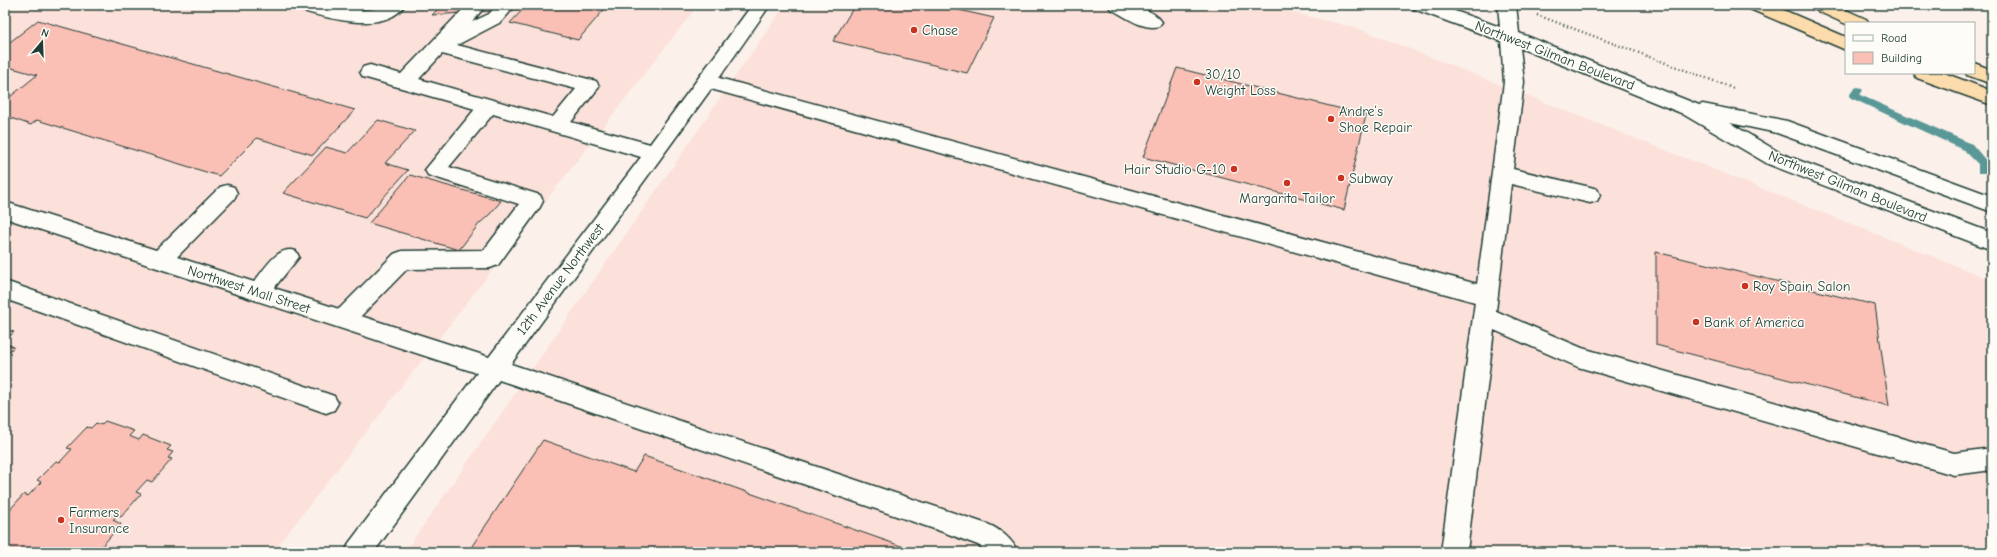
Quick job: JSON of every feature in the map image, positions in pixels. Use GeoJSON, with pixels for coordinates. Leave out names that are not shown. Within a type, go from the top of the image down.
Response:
{"type":"FeatureCollection","features":[{"type":"Feature","properties":{"kind":"highway"},"geometry":{"type":"LineString","coordinates":[[1756,5],[1845,44]]}},
{"type":"Feature","properties":{"kind":"highway"},"geometry":{"type":"LineString","coordinates":[[1819,5],[1858,22]]}},
{"type":"Feature","properties":{"kind":"highway"},"geometry":{"type":"LineString","coordinates":[[1975,70],[1992,77]]}},
{"type":"Feature","properties":{"kind":"highway"},"geometry":{"type":"LineString","coordinates":[[1927,74],[1992,98]]}},
{"type":"Feature","properties":{"kind":"street"},"geometry":{"type":"LineString","coordinates":[[302,5],[346,16],[360,17],[381,13],[396,5]]}},
{"type":"Feature","properties":{"kind":"street"},"geometry":{"type":"LineString","coordinates":[[405,82],[477,5]]}},
{"type":"Feature","properties":{"kind":"street"},"geometry":{"type":"LineString","coordinates":[[438,46],[494,18],[507,5]]}},
{"type":"Feature","properties":{"kind":"street","name":"12th Avenue Northwest"},"geometry":{"type":"LineString","coordinates":[[358,552],[493,368],[655,153],[761,5]]}},
{"type":"Feature","properties":{"kind":"street"},"geometry":{"type":"LineString","coordinates":[[1117,5],[1153,22]]}},
{"type":"Feature","properties":{"kind":"street","name":"Northwest Gilman Boulevard"},"geometry":{"type":"LineString","coordinates":[[1420,5],[1510,38],[1688,108],[1775,159],[1992,242]]}},
{"type":"Feature","properties":{"kind":"street"},"geometry":{"type":"LineString","coordinates":[[1454,552],[1514,82],[1507,5]]}},
{"type":"Feature","properties":{"kind":"street"},"geometry":{"type":"LineString","coordinates":[[438,46],[589,86],[557,125]]}},
{"type":"Feature","properties":{"kind":"street"},"geometry":{"type":"LineString","coordinates":[[370,72],[655,153]]}},
{"type":"Feature","properties":{"kind":"street"},"geometry":{"type":"LineString","coordinates":[[707,81],[1485,306],[1567,353],[1670,384],[1954,464],[1992,459]]}},
{"type":"Feature","properties":{"kind":"street"},"geometry":{"type":"LineString","coordinates":[[343,320],[402,260],[490,259],[533,201],[435,170],[489,106]]}},
{"type":"Feature","properties":{"kind":"street","name":"Northwest Gilman Boulevard"},"geometry":{"type":"LineString","coordinates":[[1688,108],[1780,126],[1992,204]]}},
{"type":"Feature","properties":{"kind":"street"},"geometry":{"type":"LineString","coordinates":[[1502,174],[1590,195]]}},
{"type":"Feature","properties":{"kind":"street"},"geometry":{"type":"LineString","coordinates":[[160,260],[227,193]]}},
{"type":"Feature","properties":{"kind":"street","name":"Northwest Mall Street"},"geometry":{"type":"LineString","coordinates":[[5,210],[493,368],[974,530],[987,536],[1005,552]]}},
{"type":"Feature","properties":{"kind":"street"},"geometry":{"type":"LineString","coordinates":[[258,292],[288,257]]}},
{"type":"Feature","properties":{"kind":"street"},"geometry":{"type":"LineString","coordinates":[[5,290],[326,403]]}},
{"type":"Feature","properties":{"kind":"shaded area"},"geometry":{"type":"Polygon","coordinates":[[[5,5],[698,5],[273,552],[5,552],[5,5]]]}},
{"type":"Feature","properties":{"kind":"shaded area"},"geometry":{"type":"Polygon","coordinates":[[[785,5],[1261,5],[1357,28],[1992,280],[1992,552],[405,552],[785,5]]]}},
{"type":"Feature","properties":{"kind":"building"},"geometry":{"type":"Polygon","coordinates":[[[442,5],[527,5],[523,9],[432,15],[442,5]]]}},
{"type":"Feature","properties":{"kind":"building"},"geometry":{"type":"Polygon","coordinates":[[[527,5],[608,5],[578,40],[510,23],[527,5]]]}},
{"type":"Feature","properties":{"kind":"building","name":"Chase"},"geometry":{"type":"Polygon","coordinates":[[[855,5],[937,5],[994,18],[967,73],[833,41],[855,5]]]}},
{"type":"Feature","properties":{"kind":"building"},"geometry":{"type":"Polygon","coordinates":[[[38,20],[355,110],[313,155],[257,138],[219,176],[37,120],[31,125],[5,116],[5,101],[37,75],[5,66],[5,46],[38,20]]]}},
{"type":"Feature","properties":{"kind":"building"},"geometry":{"type":"Polygon","coordinates":[[[1177,68],[1366,115],[1344,210],[1143,157],[1177,68]]]}},
{"type":"Feature","properties":{"kind":"building"},"geometry":{"type":"Polygon","coordinates":[[[378,120],[415,131],[385,163],[408,170],[365,218],[283,193],[326,147],[347,153],[378,120]]]}},
{"type":"Feature","properties":{"kind":"building"},"geometry":{"type":"Polygon","coordinates":[[[410,175],[501,201],[479,224],[459,250],[369,223],[410,175]]]}},
{"type":"Feature","properties":{"kind":"building"},"geometry":{"type":"Polygon","coordinates":[[[1656,252],[1875,305],[1889,406],[1656,345],[1656,252]]]}},
{"type":"Feature","properties":{"kind":"building"},"geometry":{"type":"Polygon","coordinates":[[[5,329],[14,332],[5,341],[5,329]]]}},
{"type":"Feature","properties":{"kind":"building"},"geometry":{"type":"Polygon","coordinates":[[[5,343],[14,347],[5,355],[5,343]]]}},
{"type":"Feature","properties":{"kind":"building"},"geometry":{"type":"Polygon","coordinates":[[[105,421],[134,431],[129,436],[139,440],[143,435],[171,446],[167,450],[173,452],[168,458],[172,459],[152,482],[147,480],[136,492],[141,494],[121,517],[117,515],[113,520],[121,524],[97,552],[5,552],[5,521],[8,517],[5,515],[24,494],[28,496],[41,482],[37,480],[56,461],[60,462],[72,449],[67,448],[87,427],[91,428],[96,423],[101,425],[105,421]]]}},
{"type":"Feature","properties":{"kind":"building"},"geometry":{"type":"Polygon","coordinates":[[[543,440],[634,472],[644,456],[918,552],[468,552],[543,440]]]}},
{"type":"Feature","properties":{"kind":"waterway"},"geometry":{"type":"LineString","coordinates":[[1858,90],[1854,96],[1968,147],[1983,163],[1982,170]]}},
{"type":"Feature","properties":{"kind":"place","name":"Chase"},"geometry":{"type":"Point","coordinates":[914,30]}},
{"type":"Feature","properties":{"kind":"place","name":"30/10 Weight Loss"},"geometry":{"type":"Point","coordinates":[1197,82]}},
{"type":"Feature","properties":{"kind":"place","name":"Andre’s Shoe Repair"},"geometry":{"type":"Point","coordinates":[1331,119]}},
{"type":"Feature","properties":{"kind":"place","name":"Hair Studio G-10"},"geometry":{"type":"Point","coordinates":[1234,169]}},
{"type":"Feature","properties":{"kind":"place","name":"Subway"},"geometry":{"type":"Point","coordinates":[1341,178]}},
{"type":"Feature","properties":{"kind":"place","name":"Margarita Tailor"},"geometry":{"type":"Point","coordinates":[1287,183]}},
{"type":"Feature","properties":{"kind":"place","name":"Roy Spain Salon"},"geometry":{"type":"Point","coordinates":[1745,286]}},
{"type":"Feature","properties":{"kind":"place","name":"Bank of America"},"geometry":{"type":"Point","coordinates":[1696,322]}},
{"type":"Feature","properties":{"kind":"place","name":"Farmers Insurance"},"geometry":{"type":"Point","coordinates":[61,520]}}]}
